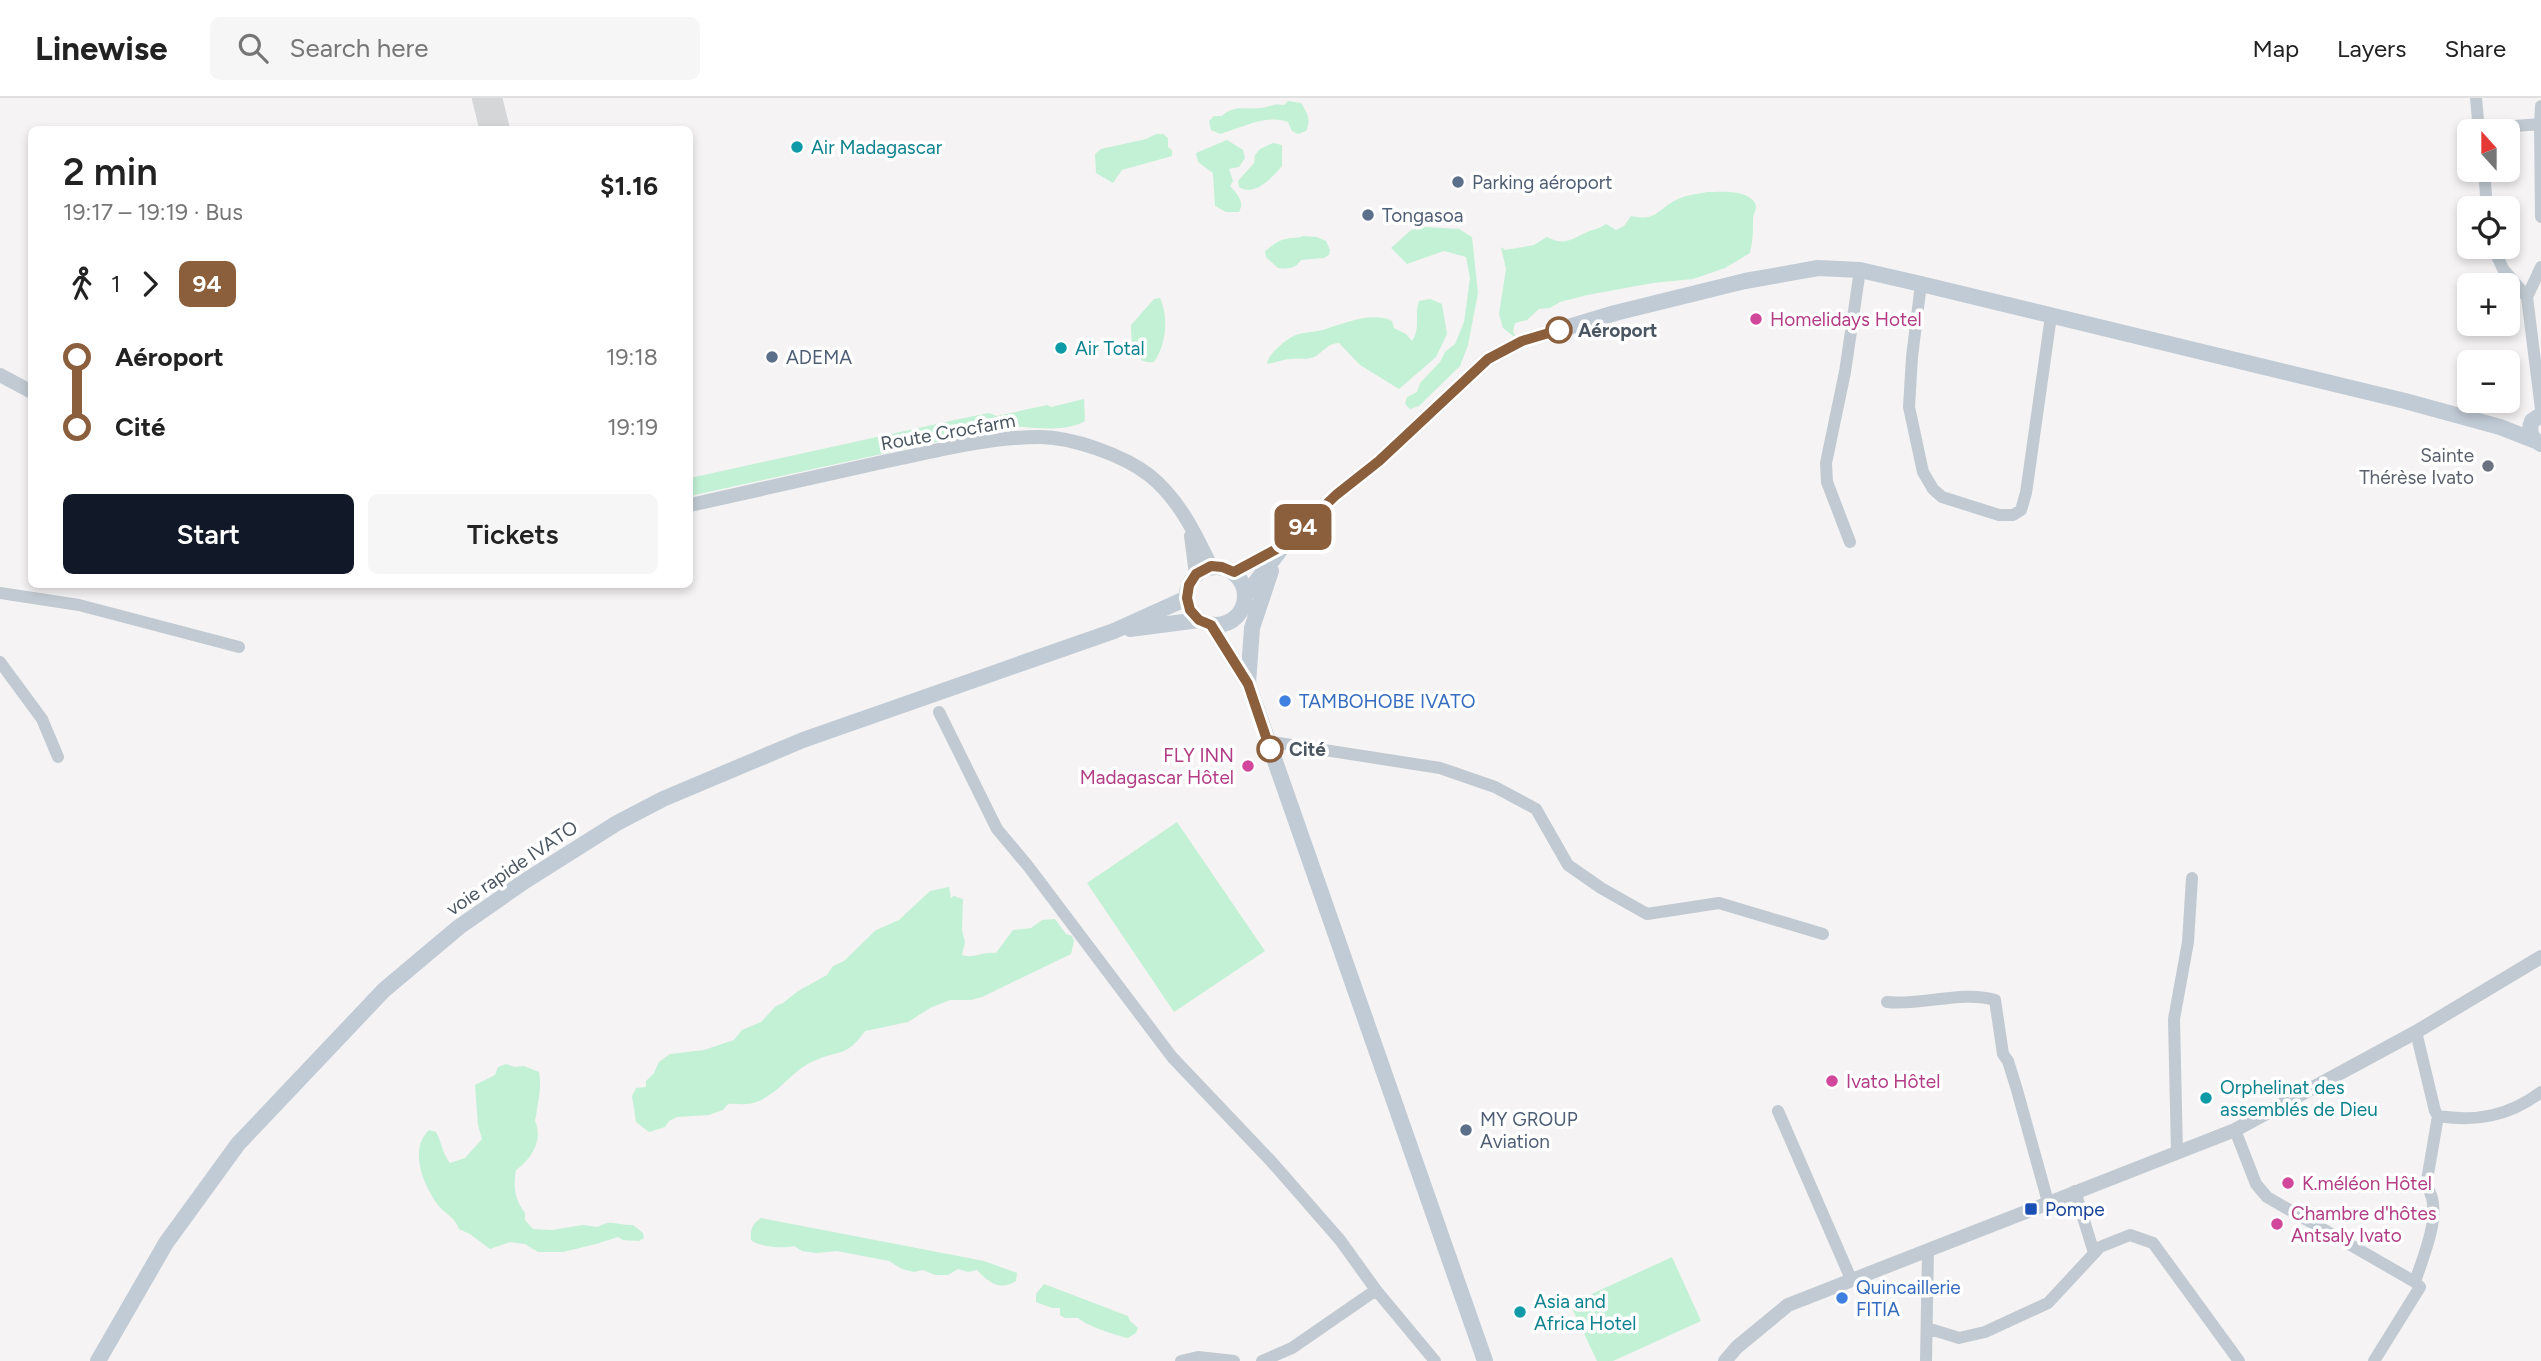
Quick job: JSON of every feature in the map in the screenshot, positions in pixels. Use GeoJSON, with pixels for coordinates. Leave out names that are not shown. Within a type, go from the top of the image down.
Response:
{"type":"FeatureCollection","features":[{"type":"Feature","properties":{"kind":"main road"},"geometry":{"type":"LineString","coordinates":[[1114,631],[1205,622],[1224,624],[1236,618],[1283,546],[1336,495],[1379,461],[1460,383],[1488,359],[1522,341],[1602,317],[1818,268],[1860,270],[2413,403],[2500,427],[2539,444]]}},
{"type":"Feature","properties":{"kind":"main road"},"geometry":{"type":"LineString","coordinates":[[2500,427],[2538,415]]}},
{"type":"Feature","properties":{"kind":"main road"},"geometry":{"type":"LineString","coordinates":[[2538,415],[2530,432],[2539,444]]}},
{"type":"Feature","properties":{"kind":"main road"},"geometry":{"type":"LineString","coordinates":[[1234,572],[1283,546]]}},
{"type":"Feature","properties":{"kind":"main road"},"geometry":{"type":"LineString","coordinates":[[1248,684],[1255,616],[1269,575],[1283,546]]}},
{"type":"Feature","properties":{"kind":"main road"},"geometry":{"type":"LineString","coordinates":[[1248,684],[1243,583],[1234,572],[1222,567],[1204,570],[1189,585],[1187,598],[1190,610],[1205,622],[1248,684],[1485,1361]]}},
{"type":"Feature","properties":{"kind":"main road"},"geometry":{"type":"LineString","coordinates":[[1114,631],[1187,598]]}},
{"type":"Feature","properties":{"kind":"main road","name":"voie rapide IVATO"},"geometry":{"type":"LineString","coordinates":[[98,1361],[166,1242],[238,1144],[384,990],[459,927],[525,881],[617,823],[663,799],[803,740],[1114,631]]}},
{"type":"Feature","properties":{"kind":"street"},"geometry":{"type":"LineString","coordinates":[[2476,98],[2478,119]]}},
{"type":"Feature","properties":{"kind":"street"},"geometry":{"type":"LineString","coordinates":[[2541,106],[2541,217]]}},
{"type":"Feature","properties":{"kind":"street"},"geometry":{"type":"LineString","coordinates":[[2520,126],[2540,124]]}},
{"type":"Feature","properties":{"kind":"street"},"geometry":{"type":"LineString","coordinates":[[2498,259],[2503,269],[2527,297]]}},
{"type":"Feature","properties":{"kind":"street"},"geometry":{"type":"LineString","coordinates":[[2538,415],[2527,297],[2541,267]]}},
{"type":"Feature","properties":{"kind":"street"},"geometry":{"type":"LineString","coordinates":[[1850,541],[1827,482],[1826,463],[1860,270]]}},
{"type":"Feature","properties":{"kind":"street"},"geometry":{"type":"LineString","coordinates":[[1921,284],[1909,407],[1923,472],[1933,489],[1942,497],[1999,515],[2013,515],[2021,510],[2026,492],[2051,316]]}},
{"type":"Feature","properties":{"kind":"street"},"geometry":{"type":"LineString","coordinates":[[0,375],[28,390]]}},
{"type":"Feature","properties":{"kind":"street","name":"Route Crocfarm"},"geometry":{"type":"LineString","coordinates":[[693,504],[928,452],[994,441],[1041,437],[1088,446],[1118,457],[1147,473],[1164,488],[1189,521],[1204,570]]}},
{"type":"Feature","properties":{"kind":"street"},"geometry":{"type":"LineString","coordinates":[[0,593],[79,605],[239,646]]}},
{"type":"Feature","properties":{"kind":"street"},"geometry":{"type":"LineString","coordinates":[[0,662],[42,719],[58,757]]}},
{"type":"Feature","properties":{"kind":"street"},"geometry":{"type":"LineString","coordinates":[[939,712],[997,829],[1172,1057],[1270,1160],[1340,1240],[1376,1290],[1436,1361]]}},
{"type":"Feature","properties":{"kind":"street"},"geometry":{"type":"LineString","coordinates":[[1267,741],[1440,768],[1495,787],[1536,808],[1568,865],[1601,888],[1647,914],[1719,903],[1823,934]]}},
{"type":"Feature","properties":{"kind":"street"},"geometry":{"type":"LineString","coordinates":[[2177,1153],[2174,1018],[2189,942],[2192,878]]}},
{"type":"Feature","properties":{"kind":"street"},"geometry":{"type":"LineString","coordinates":[[1725,1361],[1737,1347],[1787,1305],[2235,1130],[2416,1032],[2541,957]]}},
{"type":"Feature","properties":{"kind":"street"},"geometry":{"type":"LineString","coordinates":[[1887,1002],[1904,1004],[1979,995],[1995,1000],[2003,1054],[2018,1090],[2048,1202]]}},
{"type":"Feature","properties":{"kind":"street"},"geometry":{"type":"LineString","coordinates":[[2415,1282],[2434,1212],[2434,1198],[2426,1186],[2426,1180],[2438,1116],[2416,1032]]}},
{"type":"Feature","properties":{"kind":"street"},"geometry":{"type":"LineString","coordinates":[[2438,1116],[2464,1120],[2498,1116],[2526,1103],[2541,1092]]}},
{"type":"Feature","properties":{"kind":"street"},"geometry":{"type":"LineString","coordinates":[[1778,1111],[1851,1279]]}},
{"type":"Feature","properties":{"kind":"street"},"geometry":{"type":"LineString","coordinates":[[2235,1130],[2256,1184],[2267,1197],[2420,1287],[2374,1361]]}},
{"type":"Feature","properties":{"kind":"street"},"geometry":{"type":"LineString","coordinates":[[2074,1191],[2094,1253]]}},
{"type":"Feature","properties":{"kind":"street"},"geometry":{"type":"LineString","coordinates":[[1927,1328],[1959,1338],[1985,1332],[2048,1303],[2100,1247],[2130,1235],[2153,1243],[2239,1361]]}},
{"type":"Feature","properties":{"kind":"street"},"geometry":{"type":"LineString","coordinates":[[1926,1361],[1928,1251]]}},
{"type":"Feature","properties":{"kind":"street"},"geometry":{"type":"LineString","coordinates":[[1262,1361],[1292,1348],[1376,1290]]}},
{"type":"Feature","properties":{"kind":"street"},"geometry":{"type":"LineString","coordinates":[[1181,1361],[1198,1357],[1234,1361]]}},
{"type":"Feature","properties":{"kind":"green space"},"geometry":{"type":"Polygon","coordinates":[[[1288,101],[1301,103],[1307,114],[1306,131],[1298,134],[1292,131],[1288,122],[1279,120],[1254,123],[1220,134],[1211,130],[1209,121],[1214,116],[1222,116],[1236,109],[1284,105],[1288,101]]]}},
{"type":"Feature","properties":{"kind":"green space"},"geometry":{"type":"Polygon","coordinates":[[[1163,134],[1168,138],[1172,156],[1122,170],[1113,183],[1096,173],[1095,154],[1101,149],[1146,139],[1163,134]]]}},
{"type":"Feature","properties":{"kind":"green space"},"geometry":{"type":"Polygon","coordinates":[[[1227,140],[1243,150],[1245,158],[1239,167],[1229,169],[1233,181],[1230,186],[1241,201],[1239,212],[1226,212],[1215,206],[1213,173],[1198,162],[1196,153],[1227,140]]]}},
{"type":"Feature","properties":{"kind":"green space"},"geometry":{"type":"Polygon","coordinates":[[[1273,143],[1282,145],[1282,166],[1257,188],[1251,190],[1239,187],[1238,181],[1254,163],[1255,155],[1260,149],[1273,143]]]}},
{"type":"Feature","properties":{"kind":"green space"},"geometry":{"type":"Polygon","coordinates":[[[1707,192],[1740,193],[1755,203],[1750,253],[1725,268],[1693,279],[1587,295],[1560,302],[1550,308],[1539,309],[1527,320],[1515,323],[1513,331],[1516,338],[1503,328],[1499,314],[1506,269],[1501,247],[1505,250],[1534,245],[1547,237],[1567,241],[1606,224],[1616,230],[1624,226],[1631,216],[1652,216],[1678,199],[1707,192]]]}},
{"type":"Feature","properties":{"kind":"green space"},"geometry":{"type":"Polygon","coordinates":[[[1425,227],[1459,229],[1472,237],[1478,293],[1468,345],[1460,366],[1419,406],[1410,409],[1405,404],[1407,397],[1417,392],[1420,383],[1455,344],[1464,322],[1470,278],[1466,257],[1444,251],[1407,264],[1391,248],[1411,230],[1425,227]]]}},
{"type":"Feature","properties":{"kind":"green space"},"geometry":{"type":"Polygon","coordinates":[[[1303,236],[1326,241],[1329,255],[1301,260],[1294,267],[1285,268],[1278,268],[1266,257],[1265,251],[1277,242],[1303,236]]]}},
{"type":"Feature","properties":{"kind":"green space"},"geometry":{"type":"Polygon","coordinates":[[[1160,298],[1165,314],[1164,339],[1154,362],[1147,362],[1137,356],[1131,325],[1154,299],[1160,298]]]}},
{"type":"Feature","properties":{"kind":"green space"},"geometry":{"type":"Polygon","coordinates":[[[1430,299],[1442,304],[1447,334],[1436,357],[1399,389],[1360,365],[1339,343],[1328,346],[1314,357],[1267,364],[1274,352],[1292,337],[1367,318],[1392,321],[1394,328],[1406,334],[1412,341],[1416,331],[1419,301],[1430,299]]]}},
{"type":"Feature","properties":{"kind":"green space"},"geometry":{"type":"Polygon","coordinates":[[[1084,399],[1085,421],[1068,427],[1009,426],[693,495],[693,477],[989,413],[997,416],[1047,405],[1051,407],[1084,399]]]}},
{"type":"Feature","properties":{"kind":"green space"},"geometry":{"type":"Polygon","coordinates":[[[1177,822],[1265,951],[1174,1012],[1087,883],[1177,822]]]}},
{"type":"Feature","properties":{"kind":"green space"},"geometry":{"type":"Polygon","coordinates":[[[949,887],[951,898],[954,896],[963,899],[962,930],[965,942],[962,955],[996,953],[1013,930],[1031,928],[1042,920],[1055,919],[1066,934],[1072,936],[1074,941],[1071,954],[982,997],[950,1000],[930,1008],[908,1022],[865,1031],[847,1049],[806,1065],[772,1093],[756,1102],[728,1104],[723,1110],[709,1115],[677,1117],[665,1127],[649,1132],[636,1122],[632,1096],[636,1088],[646,1087],[646,1081],[659,1062],[670,1054],[704,1050],[734,1040],[742,1030],[761,1022],[776,1006],[827,975],[833,966],[844,961],[876,930],[899,920],[930,891],[949,887]]]}},
{"type":"Feature","properties":{"kind":"green space"},"geometry":{"type":"Polygon","coordinates":[[[506,1064],[524,1066],[539,1072],[540,1078],[535,1120],[538,1133],[536,1146],[516,1170],[515,1176],[516,1193],[525,1213],[525,1220],[533,1229],[552,1230],[583,1225],[598,1227],[611,1223],[633,1225],[643,1233],[644,1238],[639,1241],[618,1237],[563,1252],[538,1252],[525,1244],[510,1242],[490,1249],[459,1229],[438,1205],[420,1168],[423,1138],[429,1130],[436,1132],[450,1163],[465,1158],[482,1139],[478,1125],[475,1085],[495,1075],[498,1067],[506,1064]]]}},
{"type":"Feature","properties":{"kind":"green space"},"geometry":{"type":"Polygon","coordinates":[[[761,1218],[984,1261],[1017,1273],[1016,1281],[1000,1285],[990,1282],[977,1270],[968,1272],[958,1269],[948,1275],[935,1275],[923,1270],[914,1272],[902,1269],[889,1261],[837,1251],[816,1253],[802,1251],[794,1246],[760,1244],[751,1240],[751,1233],[761,1218]]]}},
{"type":"Feature","properties":{"kind":"green space"},"geometry":{"type":"Polygon","coordinates":[[[1672,1257],[1701,1321],[1613,1361],[1597,1361],[1570,1304],[1672,1257]]]}},
{"type":"Feature","properties":{"kind":"green space"},"geometry":{"type":"Polygon","coordinates":[[[1044,1284],[1128,1316],[1138,1328],[1136,1333],[1128,1338],[1109,1333],[1078,1318],[1065,1318],[1060,1315],[1060,1308],[1036,1302],[1036,1294],[1044,1284]]]}},
{"type":"Feature","properties":{"kind":"taxiway"},"geometry":{"type":"LineString","coordinates":[[487,98],[494,126]]}},
{"type":"Feature","properties":{"kind":"bus line","name":"94"},"geometry":{"type":"LineString","coordinates":[[1270,749],[1248,684],[1211,625],[1199,620],[1190,610],[1187,598],[1189,585],[1196,574],[1211,566],[1234,572],[1284,545],[1488,359],[1522,341],[1559,330]]}},
{"type":"Feature","properties":{"kind":"place","name":"Air Madagascar"},"geometry":{"type":"Point","coordinates":[797,147]}},
{"type":"Feature","properties":{"kind":"place","name":"Parking aéroport"},"geometry":{"type":"Point","coordinates":[1458,182]}},
{"type":"Feature","properties":{"kind":"place","name":"Tongasoa"},"geometry":{"type":"Point","coordinates":[1368,215]}},
{"type":"Feature","properties":{"kind":"place","name":"Homelidays Hotel"},"geometry":{"type":"Point","coordinates":[1756,319]}},
{"type":"Feature","properties":{"kind":"place","name":"Aéroport"},"geometry":{"type":"Point","coordinates":[1559,330]}},
{"type":"Feature","properties":{"kind":"place","name":"Air Total"},"geometry":{"type":"Point","coordinates":[1061,348]}},
{"type":"Feature","properties":{"kind":"place","name":"ADEMA"},"geometry":{"type":"Point","coordinates":[772,357]}},
{"type":"Feature","properties":{"kind":"place","name":"Sainte Thérèse Ivato"},"geometry":{"type":"Point","coordinates":[2488,466]}},
{"type":"Feature","properties":{"kind":"place","name":"TAMBOHOBE IVATO"},"geometry":{"type":"Point","coordinates":[1285,701]}},
{"type":"Feature","properties":{"kind":"place","name":"Cité"},"geometry":{"type":"Point","coordinates":[1270,749]}},
{"type":"Feature","properties":{"kind":"place","name":"FLY INN Madagascar Hôtel"},"geometry":{"type":"Point","coordinates":[1248,766]}},
{"type":"Feature","properties":{"kind":"place","name":"Ivato Hôtel"},"geometry":{"type":"Point","coordinates":[1832,1081]}},
{"type":"Feature","properties":{"kind":"place","name":"Orphelinat des assemblés de Dieu"},"geometry":{"type":"Point","coordinates":[2206,1098]}},
{"type":"Feature","properties":{"kind":"place","name":"MY GROUP Aviation"},"geometry":{"type":"Point","coordinates":[1466,1130]}},
{"type":"Feature","properties":{"kind":"place","name":"K.méléon Hôtel"},"geometry":{"type":"Point","coordinates":[2288,1183]}},
{"type":"Feature","properties":{"kind":"place","name":"Pompe"},"geometry":{"type":"Point","coordinates":[2031,1209]}},
{"type":"Feature","properties":{"kind":"place","name":"Chambre d'hôtes Antsaly Ivato"},"geometry":{"type":"Point","coordinates":[2277,1224]}},
{"type":"Feature","properties":{"kind":"place","name":"Quincaillerie FITIA"},"geometry":{"type":"Point","coordinates":[1842,1298]}},
{"type":"Feature","properties":{"kind":"place","name":"Asia and Africa Hotel"},"geometry":{"type":"Point","coordinates":[1520,1312]}}]}
